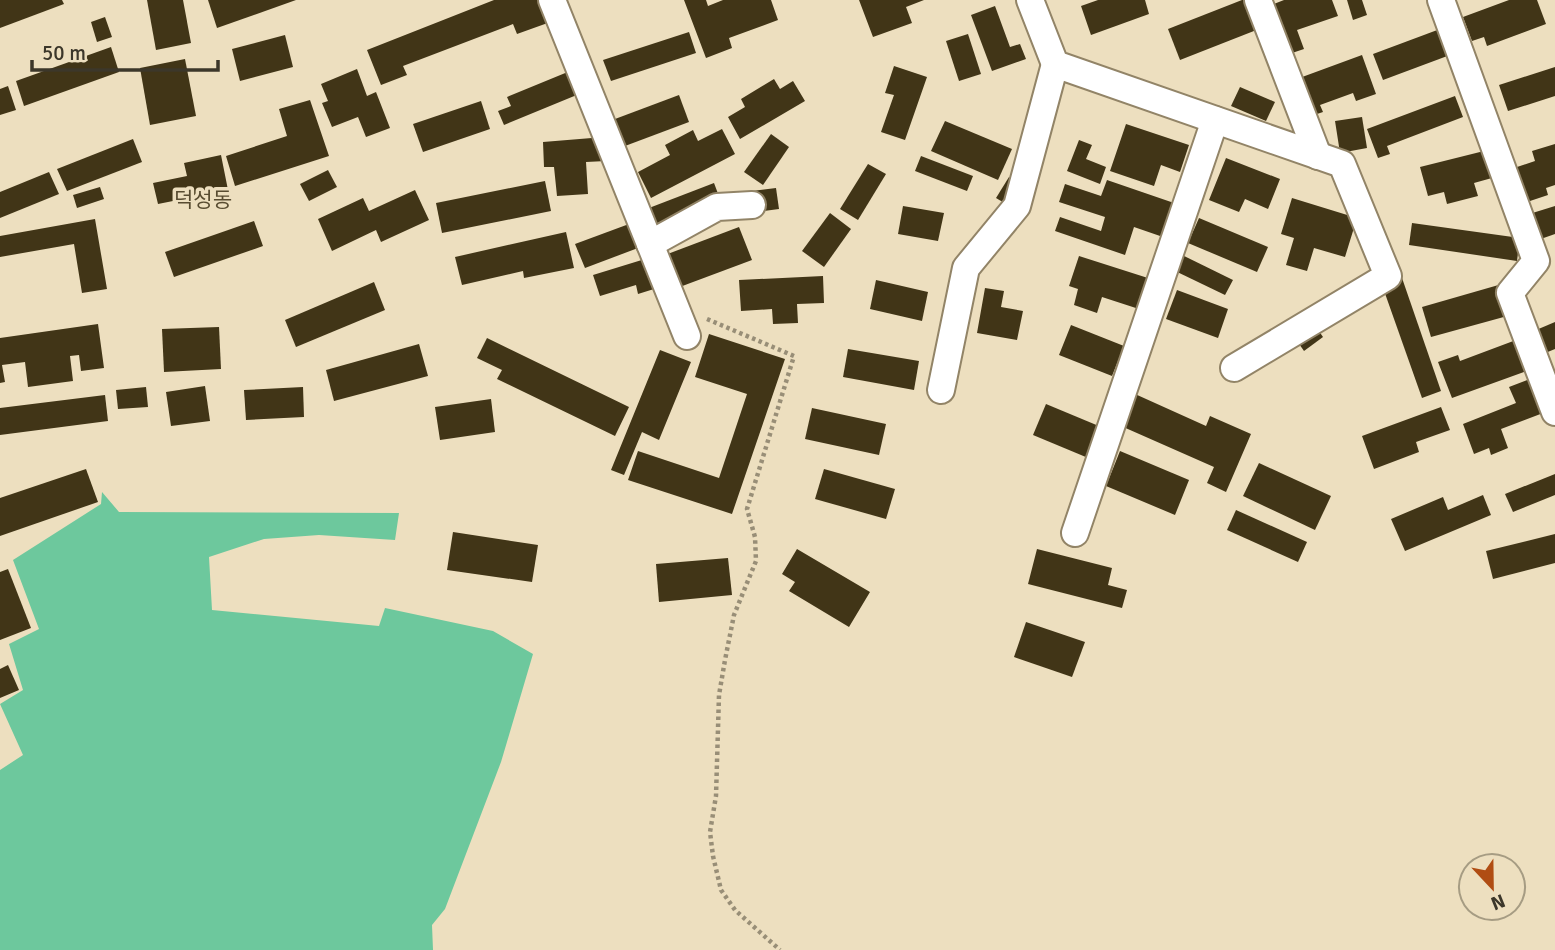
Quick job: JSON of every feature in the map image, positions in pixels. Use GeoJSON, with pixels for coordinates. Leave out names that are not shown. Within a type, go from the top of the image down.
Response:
{"type":"FeatureCollection","features":[{"type":"Feature","properties":{"kind":"street"},"geometry":{"type":"LineString","coordinates":[[552,0],[687,336]]}},
{"type":"Feature","properties":{"kind":"street"},"geometry":{"type":"LineString","coordinates":[[940,390],[966,268],[1017,206],[1055,64],[1030,0]]}},
{"type":"Feature","properties":{"kind":"street"},"geometry":{"type":"LineString","coordinates":[[1258,0],[1318,156]]}},
{"type":"Feature","properties":{"kind":"street"},"geometry":{"type":"LineString","coordinates":[[1441,0],[1536,261],[1510,293],[1555,412]]}},
{"type":"Feature","properties":{"kind":"street"},"geometry":{"type":"LineString","coordinates":[[1055,64],[1342,164],[1388,276],[1234,368]]}},
{"type":"Feature","properties":{"kind":"street"},"geometry":{"type":"LineString","coordinates":[[1075,533],[1215,120]]}},
{"type":"Feature","properties":{"kind":"street"},"geometry":{"type":"LineString","coordinates":[[650,244],[716,207],[752,205]]}},
{"type":"Feature","properties":{"kind":"path"},"geometry":{"type":"LineString","coordinates":[[674,305],[794,356],[747,509],[755,537],[756,561],[734,615],[719,695],[716,796],[710,832],[721,890],[735,910],[780,950]]}},
{"type":"Feature","properties":{"kind":"green space"},"geometry":{"type":"Polygon","coordinates":[[[102,492],[119,512],[399,513],[395,540],[319,535],[264,539],[209,557],[212,610],[379,626],[385,608],[493,631],[533,654],[501,762],[445,909],[432,925],[433,950],[0,950],[0,770],[23,755],[0,704],[23,690],[9,644],[39,629],[13,560],[101,504],[102,492]]]}},
{"type":"Feature","properties":{"kind":"building"},"geometry":{"type":"Polygon","coordinates":[[[0,0],[62,0],[64,4],[0,28],[0,0]]]}},
{"type":"Feature","properties":{"kind":"building"},"geometry":{"type":"Polygon","coordinates":[[[147,0],[183,0],[191,43],[156,50],[147,0]]]}},
{"type":"Feature","properties":{"kind":"building"},"geometry":{"type":"Polygon","coordinates":[[[208,0],[296,0],[217,28],[208,0]]]}},
{"type":"Feature","properties":{"kind":"building"},"geometry":{"type":"Polygon","coordinates":[[[494,0],[548,0],[556,20],[517,34],[513,24],[403,66],[407,75],[381,85],[367,50],[494,0]]]}},
{"type":"Feature","properties":{"kind":"building"},"geometry":{"type":"Polygon","coordinates":[[[684,0],[706,0],[708,6],[723,0],[771,0],[778,20],[729,38],[732,48],[706,58],[684,0]]]}},
{"type":"Feature","properties":{"kind":"building"},"geometry":{"type":"Polygon","coordinates":[[[859,0],[924,0],[906,7],[912,23],[873,37],[859,0]]]}},
{"type":"Feature","properties":{"kind":"building"},"geometry":{"type":"Polygon","coordinates":[[[1098,0],[1145,0],[1149,14],[1091,35],[1081,6],[1098,0]]]}},
{"type":"Feature","properties":{"kind":"building"},"geometry":{"type":"Polygon","coordinates":[[[1248,0],[1259,29],[1180,60],[1168,29],[1248,0]]]}},
{"type":"Feature","properties":{"kind":"building"},"geometry":{"type":"Polygon","coordinates":[[[1284,0],[1332,0],[1338,16],[1297,30],[1304,49],[1283,56],[1266,7],[1284,0]]]}},
{"type":"Feature","properties":{"kind":"building"},"geometry":{"type":"Polygon","coordinates":[[[1347,0],[1362,0],[1367,15],[1353,20],[1347,0]]]}},
{"type":"Feature","properties":{"kind":"building"},"geometry":{"type":"Polygon","coordinates":[[[1509,0],[1537,0],[1546,24],[1487,46],[1484,37],[1472,41],[1463,17],[1509,0]]]}},
{"type":"Feature","properties":{"kind":"building"},"geometry":{"type":"Polygon","coordinates":[[[995,6],[1010,47],[1020,44],[1026,59],[992,71],[971,15],[995,6]]]}},
{"type":"Feature","properties":{"kind":"building"},"geometry":{"type":"Polygon","coordinates":[[[105,17],[112,37],[97,42],[91,22],[105,17]]]}},
{"type":"Feature","properties":{"kind":"building"},"geometry":{"type":"Polygon","coordinates":[[[1440,29],[1450,55],[1383,80],[1373,54],[1440,29]]]}},
{"type":"Feature","properties":{"kind":"building"},"geometry":{"type":"Polygon","coordinates":[[[689,32],[696,53],[611,81],[603,60],[689,32]]]}},
{"type":"Feature","properties":{"kind":"building"},"geometry":{"type":"Polygon","coordinates":[[[968,34],[981,74],[959,81],[946,41],[968,34]]]}},
{"type":"Feature","properties":{"kind":"building"},"geometry":{"type":"Polygon","coordinates":[[[285,35],[293,67],[240,81],[232,49],[285,35]]]}},
{"type":"Feature","properties":{"kind":"building"},"geometry":{"type":"Polygon","coordinates":[[[111,47],[119,72],[24,106],[16,81],[111,47]]]}},
{"type":"Feature","properties":{"kind":"building"},"geometry":{"type":"Polygon","coordinates":[[[1362,55],[1376,94],[1356,101],[1353,93],[1320,105],[1323,112],[1308,117],[1294,80],[1362,55]]]}},
{"type":"Feature","properties":{"kind":"building"},"geometry":{"type":"Polygon","coordinates":[[[185,59],[196,116],[150,125],[140,68],[185,59]]]}},
{"type":"Feature","properties":{"kind":"building"},"geometry":{"type":"Polygon","coordinates":[[[894,66],[927,77],[905,140],[881,132],[894,95],[885,93],[894,66]]]}},
{"type":"Feature","properties":{"kind":"building"},"geometry":{"type":"Polygon","coordinates":[[[1555,67],[1555,96],[1508,111],[1499,85],[1555,67]]]}},
{"type":"Feature","properties":{"kind":"building"},"geometry":{"type":"Polygon","coordinates":[[[357,69],[367,96],[376,92],[390,128],[366,137],[358,117],[332,127],[322,103],[328,101],[321,84],[357,69]]]}},
{"type":"Feature","properties":{"kind":"building"},"geometry":{"type":"Polygon","coordinates":[[[575,69],[584,92],[504,125],[498,111],[511,106],[507,97],[575,69]]]}},
{"type":"Feature","properties":{"kind":"building"},"geometry":{"type":"Polygon","coordinates":[[[774,79],[780,89],[793,81],[805,101],[740,139],[728,117],[745,107],[741,99],[774,79]]]}},
{"type":"Feature","properties":{"kind":"building"},"geometry":{"type":"Polygon","coordinates":[[[8,86],[16,110],[0,115],[0,89],[8,86]]]}},
{"type":"Feature","properties":{"kind":"building"},"geometry":{"type":"Polygon","coordinates":[[[1240,87],[1275,102],[1266,121],[1231,106],[1240,87]]]}},
{"type":"Feature","properties":{"kind":"building"},"geometry":{"type":"Polygon","coordinates":[[[679,95],[689,122],[625,146],[615,119],[679,95]]]}},
{"type":"Feature","properties":{"kind":"building"},"geometry":{"type":"Polygon","coordinates":[[[1455,96],[1463,117],[1387,146],[1390,154],[1378,158],[1367,129],[1455,96]]]}},
{"type":"Feature","properties":{"kind":"building"},"geometry":{"type":"Polygon","coordinates":[[[310,100],[329,156],[235,186],[226,156],[287,136],[279,109],[310,100]]]}},
{"type":"Feature","properties":{"kind":"building"},"geometry":{"type":"Polygon","coordinates":[[[481,101],[490,129],[423,152],[413,124],[481,101]]]}},
{"type":"Feature","properties":{"kind":"building"},"geometry":{"type":"Polygon","coordinates":[[[1362,117],[1367,148],[1340,153],[1335,121],[1362,117]]]}},
{"type":"Feature","properties":{"kind":"building"},"geometry":{"type":"Polygon","coordinates":[[[945,121],[1012,149],[998,180],[931,151],[945,121]]]}},
{"type":"Feature","properties":{"kind":"building"},"geometry":{"type":"Polygon","coordinates":[[[1126,124],[1189,145],[1180,172],[1161,165],[1154,186],[1110,171],[1126,124]]]}},
{"type":"Feature","properties":{"kind":"building"},"geometry":{"type":"Polygon","coordinates":[[[722,129],[735,154],[651,198],[638,172],[670,155],[665,145],[693,130],[698,141],[722,129]]]}},
{"type":"Feature","properties":{"kind":"building"},"geometry":{"type":"Polygon","coordinates":[[[771,134],[789,147],[763,185],[744,172],[771,134]]]}},
{"type":"Feature","properties":{"kind":"building"},"geometry":{"type":"Polygon","coordinates":[[[604,137],[606,161],[586,162],[588,194],[557,196],[554,167],[544,167],[543,142],[604,137]]]}},
{"type":"Feature","properties":{"kind":"building"},"geometry":{"type":"Polygon","coordinates":[[[133,139],[142,162],[67,191],[57,169],[133,139]]]}},
{"type":"Feature","properties":{"kind":"building"},"geometry":{"type":"Polygon","coordinates":[[[1079,140],[1092,145],[1086,159],[1106,167],[1100,184],[1067,171],[1079,140]]]}},
{"type":"Feature","properties":{"kind":"building"},"geometry":{"type":"Polygon","coordinates":[[[1555,144],[1555,185],[1546,188],[1548,195],[1521,204],[1511,169],[1535,161],[1532,151],[1555,144]]]}},
{"type":"Feature","properties":{"kind":"building"},"geometry":{"type":"Polygon","coordinates":[[[1492,149],[1499,176],[1474,183],[1478,196],[1447,204],[1444,192],[1428,196],[1420,167],[1492,149]]]}},
{"type":"Feature","properties":{"kind":"building"},"geometry":{"type":"Polygon","coordinates":[[[221,155],[228,190],[158,204],[153,183],[187,176],[184,163],[221,155]]]}},
{"type":"Feature","properties":{"kind":"building"},"geometry":{"type":"Polygon","coordinates":[[[921,156],[973,176],[967,191],[915,171],[921,156]]]}},
{"type":"Feature","properties":{"kind":"building"},"geometry":{"type":"Polygon","coordinates":[[[1226,158],[1280,179],[1268,209],[1245,199],[1239,212],[1209,200],[1226,158]]]}},
{"type":"Feature","properties":{"kind":"building"},"geometry":{"type":"Polygon","coordinates":[[[868,164],[886,174],[858,220],[840,209],[868,164]]]}},
{"type":"Feature","properties":{"kind":"building"},"geometry":{"type":"Polygon","coordinates":[[[328,170],[337,187],[309,201],[300,184],[328,170]]]}},
{"type":"Feature","properties":{"kind":"building"},"geometry":{"type":"Polygon","coordinates":[[[49,172],[59,194],[0,218],[0,192],[49,172]]]}},
{"type":"Feature","properties":{"kind":"building"},"geometry":{"type":"Polygon","coordinates":[[[1009,177],[1018,183],[1006,204],[996,198],[1009,177]]]}},
{"type":"Feature","properties":{"kind":"building"},"geometry":{"type":"Polygon","coordinates":[[[1107,180],[1174,203],[1163,237],[1134,227],[1125,255],[1055,231],[1060,217],[1101,231],[1105,217],[1059,202],[1065,184],[1101,196],[1107,180]]]}},
{"type":"Feature","properties":{"kind":"building"},"geometry":{"type":"Polygon","coordinates":[[[545,181],[551,211],[442,233],[436,203],[545,181]]]}},
{"type":"Feature","properties":{"kind":"building"},"geometry":{"type":"Polygon","coordinates":[[[714,183],[720,199],[655,224],[649,208],[714,183]]]}},
{"type":"Feature","properties":{"kind":"building"},"geometry":{"type":"Polygon","coordinates":[[[100,187],[104,199],[77,208],[73,195],[100,187]]]}},
{"type":"Feature","properties":{"kind":"building"},"geometry":{"type":"Polygon","coordinates":[[[776,188],[779,209],[755,212],[752,191],[776,188]]]}},
{"type":"Feature","properties":{"kind":"building"},"geometry":{"type":"Polygon","coordinates":[[[415,190],[429,220],[381,242],[376,230],[332,251],[318,219],[363,198],[369,211],[415,190]]]}},
{"type":"Feature","properties":{"kind":"building"},"geometry":{"type":"Polygon","coordinates":[[[1292,198],[1357,218],[1345,257],[1314,248],[1307,271],[1286,265],[1294,238],[1281,234],[1292,198]]]}},
{"type":"Feature","properties":{"kind":"building"},"geometry":{"type":"Polygon","coordinates":[[[903,206],[944,213],[938,241],[898,234],[903,206]]]}},
{"type":"Feature","properties":{"kind":"building"},"geometry":{"type":"Polygon","coordinates":[[[1555,206],[1555,234],[1535,241],[1526,215],[1555,206]]]}},
{"type":"Feature","properties":{"kind":"building"},"geometry":{"type":"Polygon","coordinates":[[[830,213],[851,229],[824,267],[802,251],[830,213]]]}},
{"type":"Feature","properties":{"kind":"building"},"geometry":{"type":"Polygon","coordinates":[[[1199,218],[1268,247],[1257,272],[1188,243],[1199,218]]]}},
{"type":"Feature","properties":{"kind":"building"},"geometry":{"type":"Polygon","coordinates":[[[95,219],[107,289],[82,293],[74,244],[0,257],[0,236],[95,219]]]}},
{"type":"Feature","properties":{"kind":"building"},"geometry":{"type":"Polygon","coordinates":[[[254,221],[263,246],[174,277],[165,252],[254,221]]]}},
{"type":"Feature","properties":{"kind":"building"},"geometry":{"type":"Polygon","coordinates":[[[1412,223],[1520,238],[1517,261],[1409,245],[1412,223]]]}},
{"type":"Feature","properties":{"kind":"building"},"geometry":{"type":"Polygon","coordinates":[[[629,224],[638,248],[585,268],[575,244],[629,224]]]}},
{"type":"Feature","properties":{"kind":"building"},"geometry":{"type":"Polygon","coordinates":[[[739,227],[752,260],[677,288],[665,255],[739,227]]]}},
{"type":"Feature","properties":{"kind":"building"},"geometry":{"type":"Polygon","coordinates":[[[566,232],[574,268],[524,278],[523,271],[462,285],[455,257],[566,232]]]}},
{"type":"Feature","properties":{"kind":"building"},"geometry":{"type":"Polygon","coordinates":[[[1178,253],[1233,280],[1225,295],[1171,269],[1178,253]]]}},
{"type":"Feature","properties":{"kind":"building"},"geometry":{"type":"Polygon","coordinates":[[[1079,256],[1151,279],[1142,310],[1102,297],[1097,313],[1074,305],[1078,289],[1069,286],[1079,256]]]}},
{"type":"Feature","properties":{"kind":"building"},"geometry":{"type":"Polygon","coordinates":[[[645,259],[654,289],[638,294],[636,285],[600,296],[593,275],[645,259]]]}},
{"type":"Feature","properties":{"kind":"building"},"geometry":{"type":"Polygon","coordinates":[[[823,276],[824,303],[797,304],[798,323],[773,324],[772,309],[741,311],[739,280],[823,276]]]}},
{"type":"Feature","properties":{"kind":"building"},"geometry":{"type":"Polygon","coordinates":[[[1402,278],[1441,391],[1422,398],[1382,285],[1402,278]]]}},
{"type":"Feature","properties":{"kind":"building"},"geometry":{"type":"Polygon","coordinates":[[[876,280],[928,292],[922,321],[870,309],[876,280]]]}},
{"type":"Feature","properties":{"kind":"building"},"geometry":{"type":"Polygon","coordinates":[[[374,282],[385,310],[296,347],[285,320],[374,282]]]}},
{"type":"Feature","properties":{"kind":"building"},"geometry":{"type":"Polygon","coordinates":[[[1502,284],[1511,315],[1431,337],[1422,307],[1502,284]]]}},
{"type":"Feature","properties":{"kind":"building"},"geometry":{"type":"Polygon","coordinates":[[[985,288],[1004,291],[1001,307],[1023,311],[1017,340],[977,333],[985,288]]]}},
{"type":"Feature","properties":{"kind":"building"},"geometry":{"type":"Polygon","coordinates":[[[1177,290],[1228,309],[1218,338],[1166,319],[1177,290]]]}},
{"type":"Feature","properties":{"kind":"building"},"geometry":{"type":"Polygon","coordinates":[[[1307,314],[1323,337],[1304,351],[1288,328],[1307,314]]]}},
{"type":"Feature","properties":{"kind":"building"},"geometry":{"type":"Polygon","coordinates":[[[1555,322],[1555,349],[1538,356],[1529,333],[1555,322]]]}},
{"type":"Feature","properties":{"kind":"building"},"geometry":{"type":"Polygon","coordinates":[[[98,324],[104,368],[81,371],[79,355],[70,356],[73,381],[28,387],[25,362],[2,365],[5,382],[0,383],[0,338],[98,324]]]}},
{"type":"Feature","properties":{"kind":"building"},"geometry":{"type":"Polygon","coordinates":[[[1071,325],[1124,346],[1112,376],[1059,355],[1071,325]]]}},
{"type":"Feature","properties":{"kind":"building"},"geometry":{"type":"Polygon","coordinates":[[[219,327],[221,369],[164,372],[162,329],[219,327]]]}},
{"type":"Feature","properties":{"kind":"building"},"geometry":{"type":"Polygon","coordinates":[[[709,334],[785,359],[732,514],[628,480],[638,451],[719,478],[747,394],[695,377],[709,334]]]}},
{"type":"Feature","properties":{"kind":"building"},"geometry":{"type":"Polygon","coordinates":[[[487,338],[629,407],[615,436],[497,379],[502,370],[477,358],[487,338]]]}},
{"type":"Feature","properties":{"kind":"building"},"geometry":{"type":"Polygon","coordinates":[[[1516,340],[1527,371],[1452,398],[1438,362],[1458,355],[1460,361],[1516,340]]]}},
{"type":"Feature","properties":{"kind":"building"},"geometry":{"type":"Polygon","coordinates":[[[419,344],[428,376],[334,401],[326,370],[419,344]]]}},
{"type":"Feature","properties":{"kind":"building"},"geometry":{"type":"Polygon","coordinates":[[[848,349],[919,361],[914,390],[843,377],[848,349]]]}},
{"type":"Feature","properties":{"kind":"building"},"geometry":{"type":"Polygon","coordinates":[[[660,350],[691,362],[659,440],[642,432],[624,475],[611,470],[660,350]]]}},
{"type":"Feature","properties":{"kind":"building"},"geometry":{"type":"Polygon","coordinates":[[[1538,376],[1551,410],[1501,429],[1508,448],[1491,455],[1489,448],[1474,454],[1463,424],[1516,403],[1509,387],[1538,376]]]}},
{"type":"Feature","properties":{"kind":"building"},"geometry":{"type":"Polygon","coordinates":[[[205,386],[210,421],[171,426],[166,392],[205,386]]]}},
{"type":"Feature","properties":{"kind":"building"},"geometry":{"type":"Polygon","coordinates":[[[146,387],[148,407],[118,409],[116,390],[146,387]]]}},
{"type":"Feature","properties":{"kind":"building"},"geometry":{"type":"Polygon","coordinates":[[[303,387],[304,417],[246,420],[244,390],[303,387]]]}},
{"type":"Feature","properties":{"kind":"building"},"geometry":{"type":"Polygon","coordinates":[[[1135,394],[1206,426],[1210,416],[1251,434],[1226,492],[1207,483],[1214,467],[1121,426],[1135,394]]]}},
{"type":"Feature","properties":{"kind":"building"},"geometry":{"type":"Polygon","coordinates":[[[105,395],[108,421],[0,435],[0,408],[105,395]]]}},
{"type":"Feature","properties":{"kind":"building"},"geometry":{"type":"Polygon","coordinates":[[[491,399],[495,432],[440,440],[435,407],[491,399]]]}},
{"type":"Feature","properties":{"kind":"building"},"geometry":{"type":"Polygon","coordinates":[[[1046,404],[1106,429],[1093,460],[1033,435],[1046,404]]]}},
{"type":"Feature","properties":{"kind":"building"},"geometry":{"type":"Polygon","coordinates":[[[1441,407],[1450,430],[1416,442],[1419,452],[1374,469],[1362,436],[1441,407]]]}},
{"type":"Feature","properties":{"kind":"building"},"geometry":{"type":"Polygon","coordinates":[[[812,408],[886,424],[879,455],[805,439],[812,408]]]}},
{"type":"Feature","properties":{"kind":"building"},"geometry":{"type":"Polygon","coordinates":[[[1120,451],[1189,480],[1175,515],[1106,486],[1120,451]]]}},
{"type":"Feature","properties":{"kind":"building"},"geometry":{"type":"Polygon","coordinates":[[[1259,463],[1331,496],[1315,530],[1243,496],[1259,463]]]}},
{"type":"Feature","properties":{"kind":"building"},"geometry":{"type":"Polygon","coordinates":[[[86,469],[98,502],[0,536],[0,498],[86,469]]]}},
{"type":"Feature","properties":{"kind":"building"},"geometry":{"type":"Polygon","coordinates":[[[824,469],[895,489],[886,519],[815,499],[824,469]]]}},
{"type":"Feature","properties":{"kind":"building"},"geometry":{"type":"Polygon","coordinates":[[[1555,474],[1555,495],[1513,512],[1505,494],[1555,474]]]}},
{"type":"Feature","properties":{"kind":"building"},"geometry":{"type":"Polygon","coordinates":[[[1483,495],[1491,515],[1405,551],[1391,519],[1443,497],[1448,510],[1483,495]]]}},
{"type":"Feature","properties":{"kind":"building"},"geometry":{"type":"Polygon","coordinates":[[[1236,510],[1307,542],[1298,562],[1227,530],[1236,510]]]}},
{"type":"Feature","properties":{"kind":"building"},"geometry":{"type":"Polygon","coordinates":[[[453,532],[538,545],[532,582],[447,570],[453,532]]]}},
{"type":"Feature","properties":{"kind":"building"},"geometry":{"type":"Polygon","coordinates":[[[1555,534],[1555,563],[1493,579],[1486,551],[1555,534]]]}},
{"type":"Feature","properties":{"kind":"building"},"geometry":{"type":"Polygon","coordinates":[[[797,549],[870,592],[849,627],[789,591],[795,582],[782,574],[797,549]]]}},
{"type":"Feature","properties":{"kind":"building"},"geometry":{"type":"Polygon","coordinates":[[[1037,549],[1112,568],[1108,585],[1127,590],[1122,608],[1028,584],[1037,549]]]}},
{"type":"Feature","properties":{"kind":"building"},"geometry":{"type":"Polygon","coordinates":[[[728,558],[732,595],[659,602],[656,564],[728,558]]]}},
{"type":"Feature","properties":{"kind":"building"},"geometry":{"type":"Polygon","coordinates":[[[8,569],[31,628],[0,640],[0,572],[8,569]]]}},
{"type":"Feature","properties":{"kind":"building"},"geometry":{"type":"Polygon","coordinates":[[[1026,622],[1085,642],[1072,677],[1014,657],[1026,622]]]}},
{"type":"Feature","properties":{"kind":"building"},"geometry":{"type":"Polygon","coordinates":[[[8,665],[19,690],[0,698],[0,669],[8,665]]]}},
{"type":"Feature","properties":{"kind":"district","name":"덕성동"},"geometry":{"type":"Point","coordinates":[203,200]}}]}
